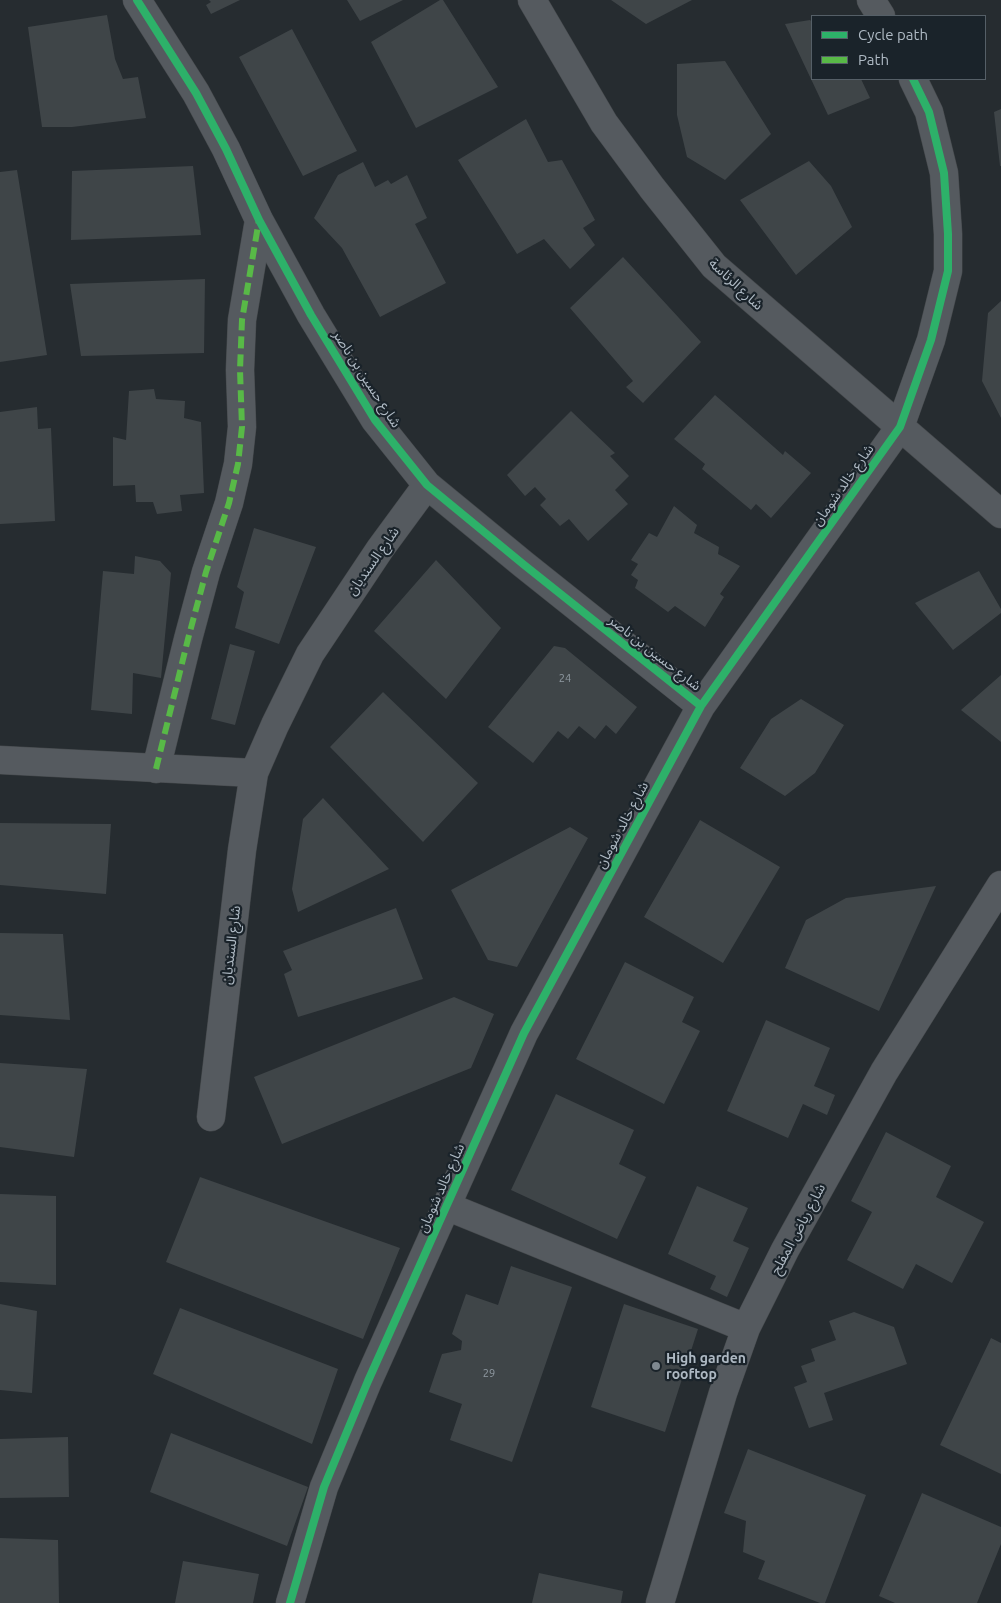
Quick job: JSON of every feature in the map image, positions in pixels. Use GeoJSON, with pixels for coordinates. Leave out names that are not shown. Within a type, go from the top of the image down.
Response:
{"type":"FeatureCollection","features":[{"type":"Feature","properties":{"kind":"street","name":"شارع حسين بن ناصر"},"geometry":{"type":"LineString","coordinates":[[137,0],[196,93],[226,149],[259,220],[311,315],[375,420],[427,485],[701,706]]}},
{"type":"Feature","properties":{"kind":"street","name":"شارع الرئاسة"},"geometry":{"type":"LineString","coordinates":[[532,0],[604,123],[652,188],[714,266],[1001,514]]}},
{"type":"Feature","properties":{"kind":"street"},"geometry":{"type":"LineString","coordinates":[[871,0],[880,15]]}},
{"type":"Feature","properties":{"kind":"street","name":"شارع خالد شومان"},"geometry":{"type":"LineString","coordinates":[[290,1603],[324,1487],[368,1381],[524,1034],[701,706],[900,427],[931,340],[948,270],[944,173],[929,112],[913,80]]}},
{"type":"Feature","properties":{"kind":"street"},"geometry":{"type":"LineString","coordinates":[[156,769],[206,572],[229,503],[238,464],[242,427],[240,370],[242,320],[259,220]]}},
{"type":"Feature","properties":{"kind":"street","name":"شارع السنديان"},"geometry":{"type":"LineString","coordinates":[[211,1117],[242,850],[254,773],[310,654],[380,549],[427,485]]}},
{"type":"Feature","properties":{"kind":"street"},"geometry":{"type":"LineString","coordinates":[[0,760],[254,773]]}},
{"type":"Feature","properties":{"kind":"street","name":"شارع رياض المفلح"},"geometry":{"type":"LineString","coordinates":[[660,1603],[724,1393],[746,1328],[785,1250],[884,1072],[1001,885]]}},
{"type":"Feature","properties":{"kind":"street"},"geometry":{"type":"LineString","coordinates":[[446,1206],[746,1328]]}},
{"type":"Feature","properties":{"kind":"building"},"geometry":{"type":"Polygon","coordinates":[[[209,0],[240,0],[211,14],[206,5],[211,2],[209,0]]]}},
{"type":"Feature","properties":{"kind":"building"},"geometry":{"type":"Polygon","coordinates":[[[347,0],[403,0],[360,21],[347,0]]]}},
{"type":"Feature","properties":{"kind":"building"},"geometry":{"type":"Polygon","coordinates":[[[440,0],[443,0],[498,87],[416,128],[371,42],[440,0]]]}},
{"type":"Feature","properties":{"kind":"building"},"geometry":{"type":"Polygon","coordinates":[[[611,0],[692,0],[646,24],[611,0]]]}},
{"type":"Feature","properties":{"kind":"building"},"geometry":{"type":"Polygon","coordinates":[[[107,15],[115,59],[123,79],[138,77],[146,118],[72,127],[42,127],[28,27],[107,15]]]}},
{"type":"Feature","properties":{"kind":"building"},"geometry":{"type":"Polygon","coordinates":[[[811,21],[811,79],[785,24],[811,21]]]}},
{"type":"Feature","properties":{"kind":"building"},"geometry":{"type":"Polygon","coordinates":[[[292,29],[357,151],[303,176],[239,57],[292,29]]]}},
{"type":"Feature","properties":{"kind":"building"},"geometry":{"type":"Polygon","coordinates":[[[725,61],[771,134],[725,180],[687,157],[677,115],[677,64],[725,61]]]}},
{"type":"Feature","properties":{"kind":"building"},"geometry":{"type":"Polygon","coordinates":[[[811,80],[861,80],[870,98],[828,115],[811,80]]]}},
{"type":"Feature","properties":{"kind":"building"},"geometry":{"type":"Polygon","coordinates":[[[1001,109],[1001,166],[1000,166],[994,112],[1001,109]]]}},
{"type":"Feature","properties":{"kind":"building"},"geometry":{"type":"Polygon","coordinates":[[[526,119],[548,162],[562,160],[595,220],[583,228],[595,245],[570,269],[544,239],[517,254],[458,160],[526,119]]]}},
{"type":"Feature","properties":{"kind":"building"},"geometry":{"type":"Polygon","coordinates":[[[809,161],[831,186],[852,227],[796,275],[740,200],[809,161]]]}},
{"type":"Feature","properties":{"kind":"building"},"geometry":{"type":"Polygon","coordinates":[[[363,162],[375,187],[388,180],[391,184],[407,175],[427,218],[415,224],[446,283],[380,317],[342,248],[314,218],[338,175],[363,162]]]}},
{"type":"Feature","properties":{"kind":"building"},"geometry":{"type":"Polygon","coordinates":[[[193,166],[201,235],[71,240],[72,171],[193,166]]]}},
{"type":"Feature","properties":{"kind":"building"},"geometry":{"type":"Polygon","coordinates":[[[17,170],[47,355],[0,362],[0,172],[17,170]]]}},
{"type":"Feature","properties":{"kind":"building"},"geometry":{"type":"Polygon","coordinates":[[[623,257],[701,342],[643,403],[626,387],[633,381],[570,308],[623,257]]]}},
{"type":"Feature","properties":{"kind":"building"},"geometry":{"type":"Polygon","coordinates":[[[205,279],[204,353],[81,356],[70,284],[205,279]]]}},
{"type":"Feature","properties":{"kind":"building"},"geometry":{"type":"Polygon","coordinates":[[[1001,301],[1001,418],[982,381],[988,313],[1001,301]]]}},
{"type":"Feature","properties":{"kind":"building"},"geometry":{"type":"Polygon","coordinates":[[[154,389],[156,399],[185,401],[184,418],[201,422],[204,493],[180,495],[182,511],[157,514],[153,502],[136,502],[135,485],[113,486],[113,437],[126,440],[129,391],[154,389]]]}},
{"type":"Feature","properties":{"kind":"building"},"geometry":{"type":"Polygon","coordinates":[[[715,395],[783,455],[785,451],[811,473],[771,518],[756,504],[751,510],[702,469],[705,464],[674,439],[715,395]]]}},
{"type":"Feature","properties":{"kind":"building"},"geometry":{"type":"Polygon","coordinates":[[[37,407],[38,429],[51,428],[55,521],[0,524],[0,412],[37,407]]]}},
{"type":"Feature","properties":{"kind":"building"},"geometry":{"type":"Polygon","coordinates":[[[571,411],[615,453],[610,456],[629,476],[615,490],[628,504],[588,541],[569,519],[560,526],[540,505],[546,499],[535,487],[525,496],[507,475],[571,411]]]}},
{"type":"Feature","properties":{"kind":"building"},"geometry":{"type":"Polygon","coordinates":[[[674,506],[697,525],[694,533],[719,547],[718,554],[740,566],[720,594],[724,597],[705,627],[675,606],[668,612],[635,588],[638,580],[631,575],[638,564],[631,560],[649,533],[657,537],[674,506]]]}},
{"type":"Feature","properties":{"kind":"building"},"geometry":{"type":"Polygon","coordinates":[[[254,528],[316,547],[279,644],[235,628],[244,592],[237,587],[254,528]]]}},
{"type":"Feature","properties":{"kind":"building"},"geometry":{"type":"Polygon","coordinates":[[[135,556],[160,561],[171,573],[161,678],[133,673],[132,714],[91,710],[103,571],[134,574],[135,556]]]}},
{"type":"Feature","properties":{"kind":"building"},"geometry":{"type":"Polygon","coordinates":[[[436,560],[501,628],[446,699],[374,631],[436,560]]]}},
{"type":"Feature","properties":{"kind":"building"},"geometry":{"type":"Polygon","coordinates":[[[979,571],[1001,609],[1001,613],[953,650],[915,603],[979,571]]]}},
{"type":"Feature","properties":{"kind":"building"},"geometry":{"type":"Polygon","coordinates":[[[230,644],[255,651],[235,725],[211,719],[230,644]]]}},
{"type":"Feature","properties":{"kind":"building"},"geometry":{"type":"Polygon","coordinates":[[[554,646],[565,648],[637,707],[616,734],[606,725],[595,739],[579,726],[568,739],[558,731],[533,763],[488,727],[554,646]]]}},
{"type":"Feature","properties":{"kind":"building"},"geometry":{"type":"Polygon","coordinates":[[[1001,675],[1001,742],[961,710],[1001,675]]]}},
{"type":"Feature","properties":{"kind":"building"},"geometry":{"type":"Polygon","coordinates":[[[383,692],[478,783],[423,842],[330,747],[383,692]]]}},
{"type":"Feature","properties":{"kind":"building"},"geometry":{"type":"Polygon","coordinates":[[[801,699],[844,725],[815,773],[785,796],[740,768],[771,719],[801,699]]]}},
{"type":"Feature","properties":{"kind":"building"},"geometry":{"type":"Polygon","coordinates":[[[323,798],[389,869],[298,912],[292,889],[303,819],[323,798]]]}},
{"type":"Feature","properties":{"kind":"building"},"geometry":{"type":"Polygon","coordinates":[[[700,820],[780,867],[723,963],[644,917],[700,820]]]}},
{"type":"Feature","properties":{"kind":"building"},"geometry":{"type":"Polygon","coordinates":[[[0,823],[111,824],[106,894],[0,885],[0,823]]]}},
{"type":"Feature","properties":{"kind":"building"},"geometry":{"type":"Polygon","coordinates":[[[570,827],[588,838],[517,967],[488,960],[451,890],[570,827]]]}},
{"type":"Feature","properties":{"kind":"building"},"geometry":{"type":"Polygon","coordinates":[[[936,886],[879,1011],[785,968],[806,920],[846,898],[936,886]]]}},
{"type":"Feature","properties":{"kind":"building"},"geometry":{"type":"Polygon","coordinates":[[[396,908],[423,979],[298,1017],[284,974],[292,970],[283,951],[396,908]]]}},
{"type":"Feature","properties":{"kind":"building"},"geometry":{"type":"Polygon","coordinates":[[[0,933],[63,934],[70,1020],[0,1015],[0,933]]]}},
{"type":"Feature","properties":{"kind":"building"},"geometry":{"type":"Polygon","coordinates":[[[625,962],[694,997],[682,1022],[700,1031],[664,1104],[576,1059],[625,962]]]}},
{"type":"Feature","properties":{"kind":"building"},"geometry":{"type":"Polygon","coordinates":[[[454,997],[494,1014],[471,1068],[282,1144],[254,1077],[454,997]]]}},
{"type":"Feature","properties":{"kind":"building"},"geometry":{"type":"Polygon","coordinates":[[[766,1020],[830,1048],[814,1086],[835,1095],[827,1115],[803,1104],[788,1138],[727,1111],[766,1020]]]}},
{"type":"Feature","properties":{"kind":"building"},"geometry":{"type":"Polygon","coordinates":[[[0,1063],[87,1069],[74,1157],[0,1147],[0,1063]]]}},
{"type":"Feature","properties":{"kind":"building"},"geometry":{"type":"Polygon","coordinates":[[[556,1094],[634,1130],[619,1164],[646,1177],[617,1239],[511,1190],[556,1094]]]}},
{"type":"Feature","properties":{"kind":"building"},"geometry":{"type":"Polygon","coordinates":[[[886,1132],[951,1166],[936,1197],[984,1222],[952,1283],[916,1264],[903,1289],[847,1260],[872,1212],[851,1201],[886,1132]]]}},
{"type":"Feature","properties":{"kind":"building"},"geometry":{"type":"Polygon","coordinates":[[[200,1177],[400,1248],[363,1339],[166,1262],[200,1177]]]}},
{"type":"Feature","properties":{"kind":"building"},"geometry":{"type":"Polygon","coordinates":[[[697,1186],[748,1208],[733,1241],[749,1248],[727,1297],[710,1289],[716,1276],[668,1254],[697,1186]]]}},
{"type":"Feature","properties":{"kind":"building"},"geometry":{"type":"Polygon","coordinates":[[[0,1194],[56,1196],[56,1285],[0,1282],[0,1194]]]}},
{"type":"Feature","properties":{"kind":"building"},"geometry":{"type":"Polygon","coordinates":[[[511,1266],[572,1287],[512,1462],[450,1440],[462,1404],[429,1392],[442,1354],[461,1350],[462,1341],[452,1334],[466,1294],[498,1305],[511,1266]]]}},
{"type":"Feature","properties":{"kind":"building"},"geometry":{"type":"Polygon","coordinates":[[[0,1304],[37,1311],[32,1393],[0,1390],[0,1304]]]}},
{"type":"Feature","properties":{"kind":"building"},"geometry":{"type":"Polygon","coordinates":[[[624,1304],[698,1329],[665,1432],[591,1407],[624,1304]]]}},
{"type":"Feature","properties":{"kind":"building"},"geometry":{"type":"Polygon","coordinates":[[[180,1308],[338,1369],[312,1444],[153,1374],[180,1308]]]}},
{"type":"Feature","properties":{"kind":"building"},"geometry":{"type":"Polygon","coordinates":[[[854,1312],[894,1327],[907,1364],[824,1393],[833,1420],[809,1428],[794,1387],[807,1382],[801,1366],[815,1361],[811,1349],[836,1340],[829,1321],[854,1312]]]}},
{"type":"Feature","properties":{"kind":"building"},"geometry":{"type":"Polygon","coordinates":[[[991,1338],[1001,1343],[1001,1474],[940,1445],[991,1338]]]}},
{"type":"Feature","properties":{"kind":"building"},"geometry":{"type":"Polygon","coordinates":[[[171,1433],[308,1487],[287,1546],[150,1492],[171,1433]]]}},
{"type":"Feature","properties":{"kind":"building"},"geometry":{"type":"Polygon","coordinates":[[[68,1437],[69,1497],[0,1498],[0,1439],[68,1437]]]}},
{"type":"Feature","properties":{"kind":"building"},"geometry":{"type":"Polygon","coordinates":[[[748,1449],[866,1495],[825,1603],[820,1603],[758,1579],[765,1561],[743,1552],[746,1521],[724,1513],[748,1449]]]}},
{"type":"Feature","properties":{"kind":"building"},"geometry":{"type":"Polygon","coordinates":[[[922,1493],[1001,1527],[1001,1544],[977,1603],[895,1603],[879,1596],[922,1493]]]}},
{"type":"Feature","properties":{"kind":"building"},"geometry":{"type":"Polygon","coordinates":[[[0,1538],[58,1540],[59,1603],[0,1603],[0,1538]]]}},
{"type":"Feature","properties":{"kind":"building"},"geometry":{"type":"Polygon","coordinates":[[[183,1561],[259,1574],[253,1603],[175,1603],[183,1561]]]}},
{"type":"Feature","properties":{"kind":"building"},"geometry":{"type":"Polygon","coordinates":[[[539,1573],[623,1591],[621,1603],[532,1603],[539,1573]]]}},
{"type":"Feature","properties":{"kind":"marked path"},"geometry":{"type":"LineString","coordinates":[[156,769],[206,572],[229,503],[238,464],[242,427],[240,370],[242,320],[259,220]]}},
{"type":"Feature","properties":{"kind":"cycle path"},"geometry":{"type":"LineString","coordinates":[[137,0],[196,93],[226,149],[259,220],[311,315],[375,420],[427,485],[701,706]]}},
{"type":"Feature","properties":{"kind":"cycle path"},"geometry":{"type":"LineString","coordinates":[[290,1603],[324,1487],[368,1381],[524,1033],[701,706],[900,427],[931,340],[948,271],[948,234],[944,173],[929,112],[913,80]]}},
{"type":"Feature","properties":{"kind":"place","name":"High garden rooftop"},"geometry":{"type":"Point","coordinates":[656,1366]}}]}
